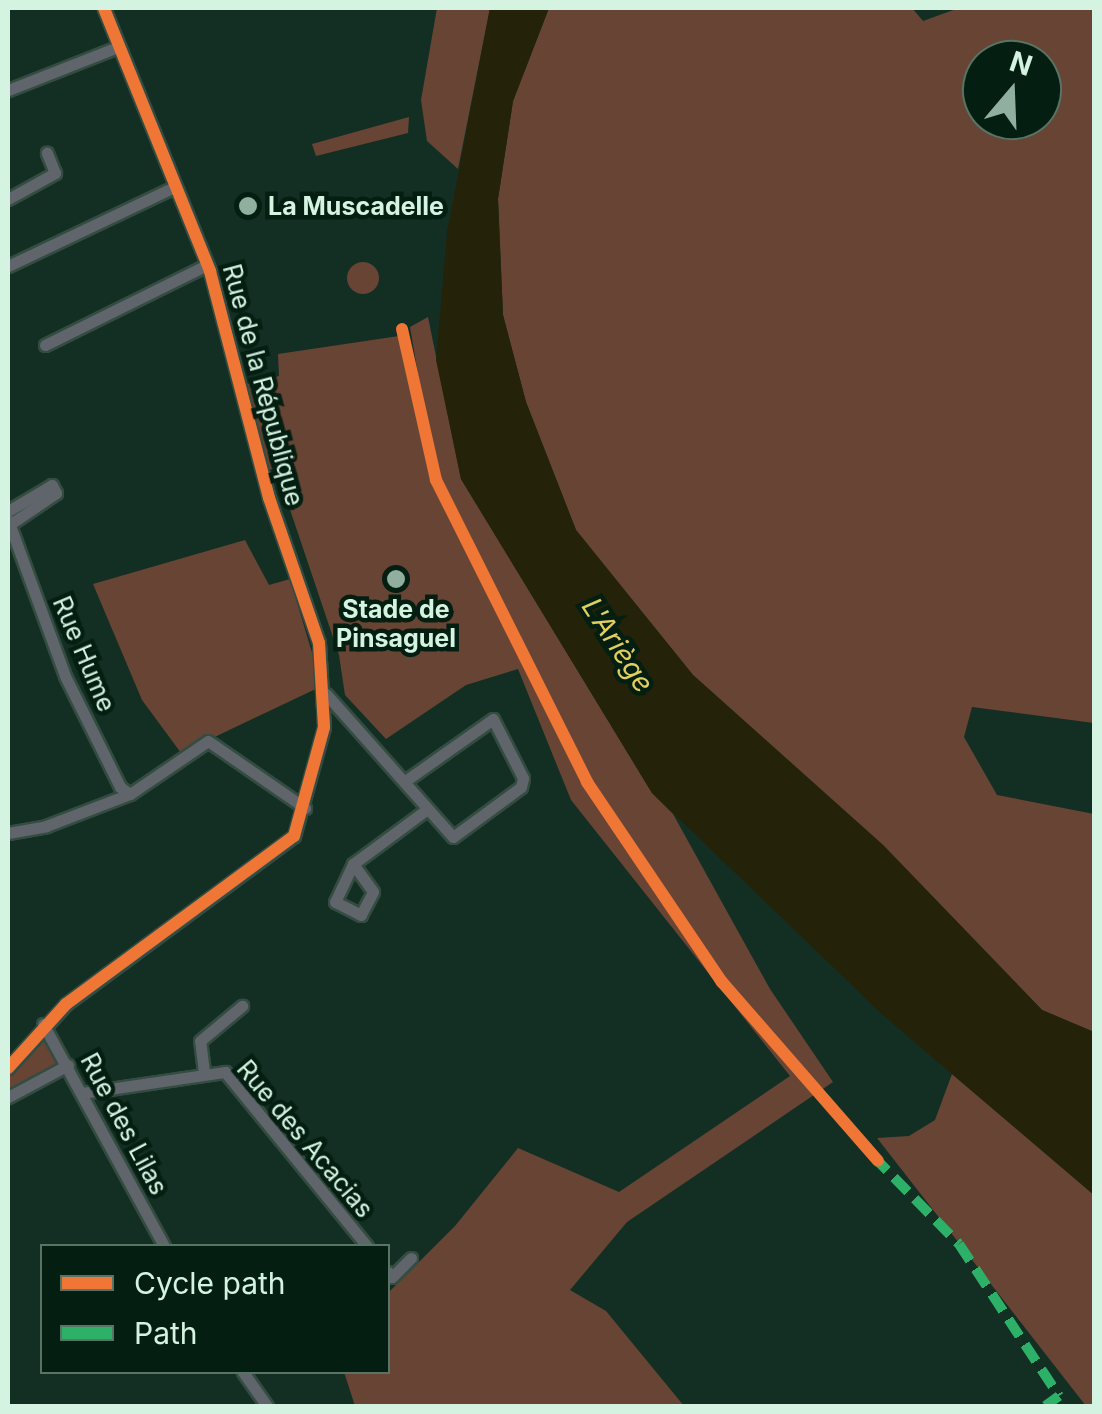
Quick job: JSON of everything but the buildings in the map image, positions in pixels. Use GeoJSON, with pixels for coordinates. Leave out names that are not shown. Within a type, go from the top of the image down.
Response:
{"type":"FeatureCollection","features":[{"type":"Feature","properties":{"kind":"street","name":"Rue de la République"},"geometry":{"type":"LineString","coordinates":[[104,8],[208,265],[269,498],[319,643],[326,694],[324,727],[306,808]]}},
{"type":"Feature","properties":{"kind":"street"},"geometry":{"type":"LineString","coordinates":[[8,90],[118,48]]}},
{"type":"Feature","properties":{"kind":"street"},"geometry":{"type":"LineString","coordinates":[[8,198],[55,173],[47,154]]}},
{"type":"Feature","properties":{"kind":"street"},"geometry":{"type":"LineString","coordinates":[[8,266],[174,186]]}},
{"type":"Feature","properties":{"kind":"street"},"geometry":{"type":"LineString","coordinates":[[45,345],[208,265]]}},
{"type":"Feature","properties":{"kind":"street"},"geometry":{"type":"LineString","coordinates":[[8,511],[52,486],[56,493],[8,523]]}},
{"type":"Feature","properties":{"kind":"street","name":"Rue Hume"},"geometry":{"type":"LineString","coordinates":[[8,523],[65,676],[120,787],[130,794]]}},
{"type":"Feature","properties":{"kind":"street"},"geometry":{"type":"LineString","coordinates":[[326,694],[405,781],[446,834],[460,836],[522,787],[499,722],[487,720],[405,781]]}},
{"type":"Feature","properties":{"kind":"street"},"geometry":{"type":"LineString","coordinates":[[324,727],[352,722]]}},
{"type":"Feature","properties":{"kind":"street"},"geometry":{"type":"LineString","coordinates":[[8,833],[46,826],[130,794],[208,741],[306,808],[294,836],[265,862],[43,1024],[8,1068]]}},
{"type":"Feature","properties":{"kind":"street"},"geometry":{"type":"LineString","coordinates":[[353,864],[426,810]]}},
{"type":"Feature","properties":{"kind":"street","name":"Rue des Acacias"},"geometry":{"type":"LineString","coordinates":[[204,1072],[200,1042],[242,1006]]}},
{"type":"Feature","properties":{"kind":"street","name":"Rue des Lilas"},"geometry":{"type":"LineString","coordinates":[[43,1024],[163,1244]]}},
{"type":"Feature","properties":{"kind":"street"},"geometry":{"type":"LineString","coordinates":[[8,1097],[68,1065]]}},
{"type":"Feature","properties":{"kind":"street","name":"Rue des Acacias"},"geometry":{"type":"LineString","coordinates":[[82,1092],[225,1072],[364,1244]]}},
{"type":"Feature","properties":{"kind":"street"},"geometry":{"type":"LineString","coordinates":[[390,1276],[411,1258]]}},
{"type":"Feature","properties":{"kind":"street"},"geometry":{"type":"LineString","coordinates":[[244,1374],[267,1406]]}},
{"type":"Feature","properties":{"kind":"shaded area"},"geometry":{"type":"Polygon","coordinates":[[[437,8],[490,8],[458,169],[427,141],[421,100],[437,8]]]}},
{"type":"Feature","properties":{"kind":"shaded area"},"geometry":{"type":"Polygon","coordinates":[[[549,8],[912,8],[923,21],[959,8],[1094,8],[1094,723],[972,707],[964,737],[997,795],[1094,814],[1094,1032],[1042,1010],[883,845],[693,675],[576,530],[526,402],[503,315],[498,199],[513,101],[549,8]]]}},
{"type":"Feature","properties":{"kind":"shaded area"},"geometry":{"type":"Polygon","coordinates":[[[409,117],[408,133],[316,156],[312,144],[409,117]]]}},
{"type":"Feature","properties":{"kind":"shaded area"},"geometry":{"type":"Polygon","coordinates":[[[363,262],[374,267],[379,278],[374,289],[363,294],[352,289],[347,278],[352,267],[363,262]]]}},
{"type":"Feature","properties":{"kind":"shaded area"},"geometry":{"type":"Polygon","coordinates":[[[428,317],[461,479],[652,793],[673,814],[770,989],[833,1082],[627,1222],[570,1290],[606,1311],[684,1406],[355,1406],[345,1374],[390,1374],[390,1291],[455,1226],[518,1148],[619,1192],[790,1076],[571,800],[518,669],[466,685],[386,739],[345,695],[339,655],[276,468],[268,470],[243,385],[279,376],[278,354],[399,336],[427,466],[470,552],[436,480],[410,327],[428,317]]]}},
{"type":"Feature","properties":{"kind":"shaded area"},"geometry":{"type":"Polygon","coordinates":[[[245,540],[269,585],[290,579],[322,686],[181,753],[142,700],[93,584],[245,540]]]}},
{"type":"Feature","properties":{"kind":"shaded area"},"geometry":{"type":"Polygon","coordinates":[[[41,1032],[58,1065],[8,1094],[8,1078],[41,1032]]]}},
{"type":"Feature","properties":{"kind":"shaded area"},"geometry":{"type":"Polygon","coordinates":[[[952,1074],[1094,1195],[1094,1406],[1086,1406],[877,1138],[909,1136],[935,1120],[952,1074]]]}},
{"type":"Feature","properties":{"kind":"water","name":"L'Ariège"},"geometry":{"type":"Polygon","coordinates":[[[490,8],[549,8],[513,101],[498,199],[503,315],[526,402],[576,530],[693,675],[883,845],[1042,1010],[1094,1032],[1094,1195],[885,1017],[652,793],[461,479],[436,360],[447,232],[490,8]]]}},
{"type":"Feature","properties":{"kind":"marked path"},"geometry":{"type":"LineString","coordinates":[[873,1156],[959,1244],[1059,1396],[1045,1406]]}},
{"type":"Feature","properties":{"kind":"cycle path"},"geometry":{"type":"LineString","coordinates":[[8,1068],[66,1004],[294,836],[324,727],[319,643],[269,498],[210,271],[104,8]]}},
{"type":"Feature","properties":{"kind":"cycle path"},"geometry":{"type":"LineString","coordinates":[[402,329],[436,480],[587,782],[722,982],[878,1161]]}},
{"type":"Feature","properties":{"kind":"place","name":"La Muscadelle"},"geometry":{"type":"Point","coordinates":[248,206]}},
{"type":"Feature","properties":{"kind":"place","name":"Stade de Pinsaguel"},"geometry":{"type":"Point","coordinates":[396,579]}}]}
